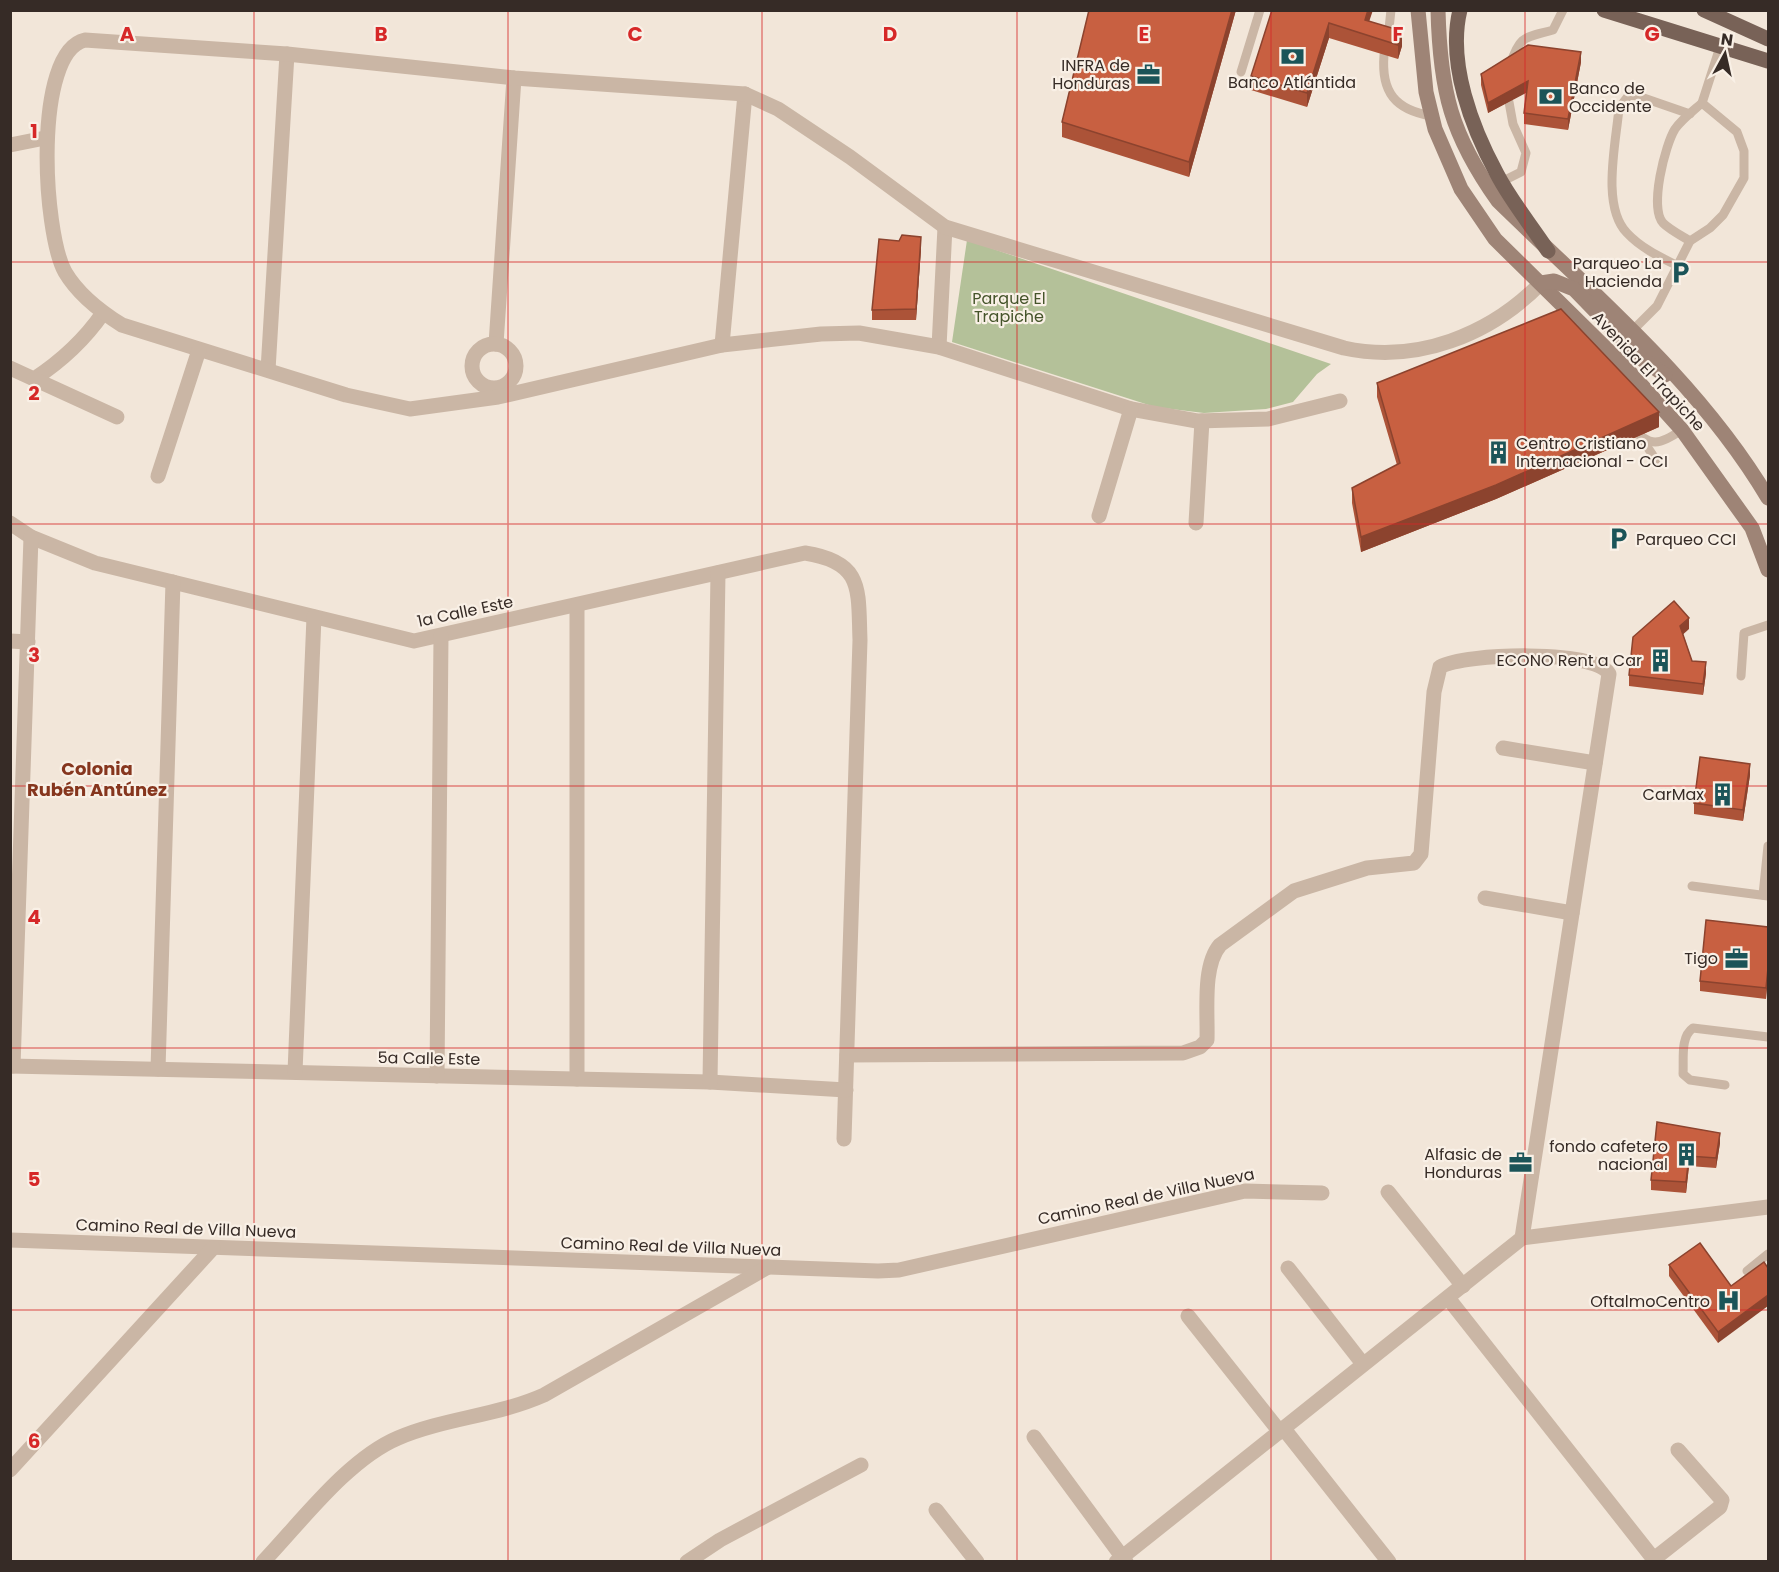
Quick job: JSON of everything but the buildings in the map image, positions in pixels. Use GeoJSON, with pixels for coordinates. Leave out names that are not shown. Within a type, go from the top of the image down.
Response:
{"type":"FeatureCollection","features":[{"type":"Feature","properties":{"kind":"main road","name":"Avenida El Trapiche"},"geometry":{"type":"LineString","coordinates":[[1418,10],[1426,92],[1447,159],[1461,189],[1495,239],[1541,283],[1561,310],[1626,368],[1683,430],[1752,528],[1768,570]]}},
{"type":"Feature","properties":{"kind":"main road","name":"Avenida El Trapiche"},"geometry":{"type":"LineString","coordinates":[[1438,10],[1442,80],[1463,146],[1498,201],[1697,397],[1748,465],[1768,498]]}},
{"type":"Feature","properties":{"kind":"main road"},"geometry":{"type":"LineString","coordinates":[[1460,10],[1456,45],[1463,86],[1480,138],[1501,182],[1548,250]]}},
{"type":"Feature","properties":{"kind":"main road"},"geometry":{"type":"LineString","coordinates":[[1604,10],[1768,62]]}},
{"type":"Feature","properties":{"kind":"main road"},"geometry":{"type":"LineString","coordinates":[[1704,10],[1768,39]]}},
{"type":"Feature","properties":{"kind":"main road"},"geometry":{"type":"LineString","coordinates":[[1541,283],[1554,281],[1574,289],[1642,359],[1697,397]]}},
{"type":"Feature","properties":{"kind":"street"},"geometry":{"type":"LineString","coordinates":[[1340,400],[1268,418],[1202,420],[1131,409],[939,347],[859,333],[821,334],[722,345],[410,409],[346,395],[122,325],[102,313],[65,272],[55,246],[45,138],[58,75],[66,52],[74,42],[85,40],[287,54],[514,78],[745,94],[778,110],[841,151],[945,227],[1344,348],[1372,354],[1400,354],[1428,348],[1494,323],[1518,306],[1541,283]]}},
{"type":"Feature","properties":{"kind":"street"},"geometry":{"type":"LineString","coordinates":[[268,370],[287,54]]}},
{"type":"Feature","properties":{"kind":"street"},"geometry":{"type":"LineString","coordinates":[[495,344],[514,78]]}},
{"type":"Feature","properties":{"kind":"street"},"geometry":{"type":"LineString","coordinates":[[722,345],[745,94]]}},
{"type":"Feature","properties":{"kind":"street"},"geometry":{"type":"LineString","coordinates":[[10,145],[45,138]]}},
{"type":"Feature","properties":{"kind":"street"},"geometry":{"type":"LineString","coordinates":[[939,347],[945,227]]}},
{"type":"Feature","properties":{"kind":"street"},"geometry":{"type":"LineString","coordinates":[[34,379],[51,369],[93,327],[102,313]]}},
{"type":"Feature","properties":{"kind":"street"},"geometry":{"type":"LineString","coordinates":[[495,344],[509,349],[516,362],[516,369],[509,381],[497,392],[482,384],[473,373],[472,366],[473,359],[482,347],[495,344]]}},
{"type":"Feature","properties":{"kind":"street"},"geometry":{"type":"LineString","coordinates":[[158,476],[199,350]]}},
{"type":"Feature","properties":{"kind":"street"},"geometry":{"type":"LineString","coordinates":[[10,368],[117,417]]}},
{"type":"Feature","properties":{"kind":"street"},"geometry":{"type":"LineString","coordinates":[[1099,516],[1131,409]]}},
{"type":"Feature","properties":{"kind":"street"},"geometry":{"type":"LineString","coordinates":[[1196,523],[1202,420]]}},
{"type":"Feature","properties":{"kind":"street","name":"1a Calle Este"},"geometry":{"type":"LineString","coordinates":[[10,524],[31,537],[95,563],[414,641],[805,554],[831,557],[849,572],[858,591],[860,640],[847,1055]]}},
{"type":"Feature","properties":{"kind":"street"},"geometry":{"type":"LineString","coordinates":[[12,1066],[17,779],[28,642],[31,537]]}},
{"type":"Feature","properties":{"kind":"street"},"geometry":{"type":"LineString","coordinates":[[710,1082],[718,573]]}},
{"type":"Feature","properties":{"kind":"street"},"geometry":{"type":"LineString","coordinates":[[158,1069],[173,582]]}},
{"type":"Feature","properties":{"kind":"street"},"geometry":{"type":"LineString","coordinates":[[577,605],[577,1079]]}},
{"type":"Feature","properties":{"kind":"street"},"geometry":{"type":"LineString","coordinates":[[295,1072],[314,617]]}},
{"type":"Feature","properties":{"kind":"street"},"geometry":{"type":"LineString","coordinates":[[437,1076],[441,636]]}},
{"type":"Feature","properties":{"kind":"street"},"geometry":{"type":"LineString","coordinates":[[10,641],[28,642]]}},
{"type":"Feature","properties":{"kind":"street"},"geometry":{"type":"LineString","coordinates":[[844,1139],[847,1055],[1183,1053],[1200,1047],[1207,1040],[1208,991],[1213,953],[1220,945],[1294,891],[1367,868],[1414,863],[1421,854],[1434,692],[1440,667],[1449,662],[1511,655],[1541,656],[1606,669],[1609,674],[1522,1238]]}},
{"type":"Feature","properties":{"kind":"street"},"geometry":{"type":"LineString","coordinates":[[1503,748],[1595,763]]}},
{"type":"Feature","properties":{"kind":"street"},"geometry":{"type":"LineString","coordinates":[[1485,898],[1572,913]]}},
{"type":"Feature","properties":{"kind":"street","name":"5a Calle Este"},"geometry":{"type":"LineString","coordinates":[[12,1066],[710,1082],[846,1090]]}},
{"type":"Feature","properties":{"kind":"street","name":"Camino Real de Villa Nueva"},"geometry":{"type":"LineString","coordinates":[[10,1240],[768,1268],[899,1270],[1245,1191],[1322,1193]]}},
{"type":"Feature","properties":{"kind":"street"},"geometry":{"type":"LineString","coordinates":[[1388,1192],[1463,1286]]}},
{"type":"Feature","properties":{"kind":"street"},"geometry":{"type":"LineString","coordinates":[[1034,1437],[1121,1560],[1522,1238],[1768,1207]]}},
{"type":"Feature","properties":{"kind":"street"},"geometry":{"type":"LineString","coordinates":[[10,1470],[17,1455],[213,1248]]}},
{"type":"Feature","properties":{"kind":"street"},"geometry":{"type":"LineString","coordinates":[[263,1562],[358,1462],[379,1447],[411,1433],[538,1397],[768,1268]]}},
{"type":"Feature","properties":{"kind":"street"},"geometry":{"type":"LineString","coordinates":[[1288,1268],[1363,1364]]}},
{"type":"Feature","properties":{"kind":"street"},"geometry":{"type":"LineString","coordinates":[[1448,1298],[1655,1560],[1720,1507],[1722,1500],[1678,1450]]}},
{"type":"Feature","properties":{"kind":"street"},"geometry":{"type":"LineString","coordinates":[[1188,1316],[1389,1562]]}},
{"type":"Feature","properties":{"kind":"street"},"geometry":{"type":"LineString","coordinates":[[687,1562],[720,1539],[861,1465]]}},
{"type":"Feature","properties":{"kind":"street"},"geometry":{"type":"LineString","coordinates":[[936,1510],[977,1562]]}},
{"type":"Feature","properties":{"kind":"lane"},"geometry":{"type":"LineString","coordinates":[[1241,72],[1260,10]]}},
{"type":"Feature","properties":{"kind":"lane"},"geometry":{"type":"LineString","coordinates":[[1387,41],[1391,10]]}},
{"type":"Feature","properties":{"kind":"lane"},"geometry":{"type":"LineString","coordinates":[[1509,66],[1517,43],[1524,37],[1553,30],[1563,10]]}},
{"type":"Feature","properties":{"kind":"lane"},"geometry":{"type":"LineString","coordinates":[[1690,241],[1662,222],[1658,212],[1664,159],[1674,130],[1702,103],[1720,47]]}},
{"type":"Feature","properties":{"kind":"lane"},"geometry":{"type":"LineString","coordinates":[[1384,55],[1383,71],[1394,101],[1421,114],[1432,116]]}},
{"type":"Feature","properties":{"kind":"lane"},"geometry":{"type":"LineString","coordinates":[[1678,266],[1644,247],[1626,232],[1614,214],[1612,188],[1619,108],[1622,101],[1629,95],[1638,96],[1690,114]]}},
{"type":"Feature","properties":{"kind":"lane"},"geometry":{"type":"LineString","coordinates":[[1501,182],[1521,172],[1526,153],[1513,124],[1509,102]]}},
{"type":"Feature","properties":{"kind":"lane"},"geometry":{"type":"LineString","coordinates":[[1632,331],[1657,306],[1690,241],[1710,228],[1724,215],[1737,193],[1745,166],[1744,151],[1737,132],[1702,103]]}},
{"type":"Feature","properties":{"kind":"lane"},"geometry":{"type":"LineString","coordinates":[[1624,421],[1648,442],[1663,442],[1683,430]]}},
{"type":"Feature","properties":{"kind":"lane"},"geometry":{"type":"LineString","coordinates":[[1640,436],[1656,460]]}},
{"type":"Feature","properties":{"kind":"lane"},"geometry":{"type":"LineString","coordinates":[[1741,676],[1744,633],[1768,625]]}},
{"type":"Feature","properties":{"kind":"lane"},"geometry":{"type":"LineString","coordinates":[[1692,886],[1766,895],[1768,846]]}},
{"type":"Feature","properties":{"kind":"lane"},"geometry":{"type":"LineString","coordinates":[[1725,1085],[1690,1080],[1683,1074],[1687,1032],[1693,1028],[1768,1037]]}},
{"type":"Feature","properties":{"kind":"lane"},"geometry":{"type":"LineString","coordinates":[[1747,1271],[1768,1254]]}},
{"type":"Feature","properties":{"kind":"green space","name":"Parque El Trapiche"},"geometry":{"type":"Polygon","coordinates":[[[967,240],[1331,364],[1317,374],[1293,402],[1266,409],[1204,413],[1155,407],[952,342],[967,240]]]}},
{"type":"Feature","properties":{"kind":"place","name":"Banco Atlántida"},"geometry":{"type":"Point","coordinates":[1292,57]}},
{"type":"Feature","properties":{"kind":"place","name":"INFRA de Honduras"},"geometry":{"type":"Point","coordinates":[1148,74]}},
{"type":"Feature","properties":{"kind":"place","name":"Banco de Occidente"},"geometry":{"type":"Point","coordinates":[1551,97]}},
{"type":"Feature","properties":{"kind":"place","name":"Parqueo La Hacienda"},"geometry":{"type":"Point","coordinates":[1680,272]}},
{"type":"Feature","properties":{"kind":"place","name":"Centro Cristiano Internacional - CCI"},"geometry":{"type":"Point","coordinates":[1498,452]}},
{"type":"Feature","properties":{"kind":"place","name":"Parqueo CCI"},"geometry":{"type":"Point","coordinates":[1618,539]}},
{"type":"Feature","properties":{"kind":"place","name":"ECONO Rent a Car"},"geometry":{"type":"Point","coordinates":[1660,660]}},
{"type":"Feature","properties":{"kind":"place","name":"CarMax"},"geometry":{"type":"Point","coordinates":[1722,794]}},
{"type":"Feature","properties":{"kind":"place","name":"Tigo"},"geometry":{"type":"Point","coordinates":[1736,958]}},
{"type":"Feature","properties":{"kind":"place","name":"fondo cafetero nacional"},"geometry":{"type":"Point","coordinates":[1686,1155]}},
{"type":"Feature","properties":{"kind":"place","name":"Alfasic de Honduras"},"geometry":{"type":"Point","coordinates":[1520,1163]}},
{"type":"Feature","properties":{"kind":"place","name":"OftalmoCentro"},"geometry":{"type":"Point","coordinates":[1728,1301]}},
{"type":"Feature","properties":{"kind":"district","name":"Colonia Rubén Antúnez"},"geometry":{"type":"Point","coordinates":[97,779]}}]}
